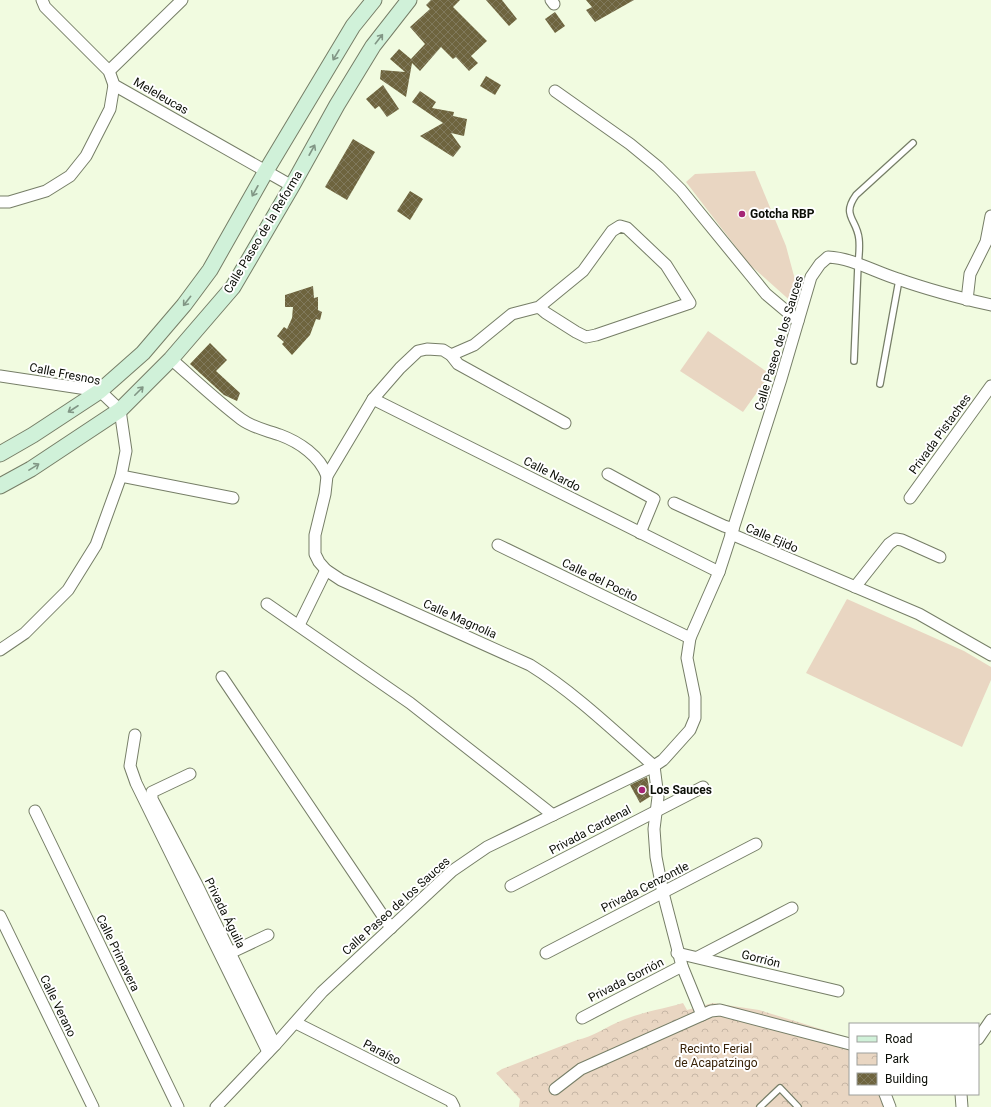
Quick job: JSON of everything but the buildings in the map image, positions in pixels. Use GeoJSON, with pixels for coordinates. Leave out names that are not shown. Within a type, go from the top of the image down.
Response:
{"type":"FeatureCollection","features":[{"type":"Feature","properties":{"kind":"main road"},"geometry":{"type":"LineString","coordinates":[[0,454],[33,435],[100,392],[142,353],[184,305],[210,270],[266,171],[353,26],[374,0]]}},
{"type":"Feature","properties":{"kind":"main road","name":"Calle Paseo de la Reforma"},"geometry":{"type":"LineString","coordinates":[[0,486],[31,469],[120,410],[171,359],[232,287],[292,186],[337,105],[373,46],[409,0]]}},
{"type":"Feature","properties":{"kind":"street","name":"Meleleucas"},"geometry":{"type":"LineString","coordinates":[[42,0],[46,7],[109,71],[114,85],[292,186]]}},
{"type":"Feature","properties":{"kind":"street"},"geometry":{"type":"LineString","coordinates":[[109,71],[182,0]]}},
{"type":"Feature","properties":{"kind":"street"},"geometry":{"type":"LineString","coordinates":[[0,202],[10,202],[46,191],[70,176],[86,156],[110,109],[114,85]]}},
{"type":"Feature","properties":{"kind":"street"},"geometry":{"type":"LineString","coordinates":[[555,91],[630,144],[658,167],[681,190],[766,294],[798,321]]}},
{"type":"Feature","properties":{"kind":"street"},"geometry":{"type":"LineString","coordinates":[[967,300],[970,274],[986,242],[991,216]]}},
{"type":"Feature","properties":{"kind":"street"},"geometry":{"type":"LineString","coordinates":[[451,355],[474,345],[512,314],[539,307],[583,271],[612,231],[620,226],[628,228],[666,265],[690,303],[596,336],[586,337],[546,313],[539,307]]}},
{"type":"Feature","properties":{"kind":"street","name":"Calle Paseo de los Sauces"},"geometry":{"type":"LineString","coordinates":[[732,532],[811,277],[820,264],[828,257],[839,258],[899,280],[967,300],[990,302]]}},
{"type":"Feature","properties":{"kind":"street"},"geometry":{"type":"LineString","coordinates":[[327,476],[373,399],[400,368],[418,351],[427,349],[443,350],[451,355],[458,364],[565,423]]}},
{"type":"Feature","properties":{"kind":"street"},"geometry":{"type":"LineString","coordinates":[[171,359],[242,420],[259,429],[281,435],[305,448],[323,465],[327,476]]}},
{"type":"Feature","properties":{"kind":"street","name":"Calle Fresnos"},"geometry":{"type":"LineString","coordinates":[[0,376],[100,392],[120,410]]}},
{"type":"Feature","properties":{"kind":"street","name":"Privada Pistaches"},"geometry":{"type":"LineString","coordinates":[[910,498],[991,386]]}},
{"type":"Feature","properties":{"kind":"street","name":"Calle Nardo"},"geometry":{"type":"LineString","coordinates":[[373,399],[718,572]]}},
{"type":"Feature","properties":{"kind":"street"},"geometry":{"type":"LineString","coordinates":[[0,650],[25,633],[68,590],[96,545],[121,476],[126,451],[120,410]]}},
{"type":"Feature","properties":{"kind":"street"},"geometry":{"type":"LineString","coordinates":[[608,474],[654,499],[640,533]]}},
{"type":"Feature","properties":{"kind":"street"},"geometry":{"type":"LineString","coordinates":[[121,476],[233,498]]}},
{"type":"Feature","properties":{"kind":"street","name":"Calle Magnolia"},"geometry":{"type":"LineString","coordinates":[[327,476],[325,494],[314,535],[315,554],[319,562],[326,570],[341,580],[530,665],[546,674],[654,766]]}},
{"type":"Feature","properties":{"kind":"street"},"geometry":{"type":"LineString","coordinates":[[674,503],[724,526],[732,532]]}},
{"type":"Feature","properties":{"kind":"street","name":"Calle Ejido"},"geometry":{"type":"LineString","coordinates":[[654,766],[663,760],[690,730],[695,718],[695,697],[686,658],[690,638],[718,572],[732,532],[919,614],[991,655]]}},
{"type":"Feature","properties":{"kind":"street"},"geometry":{"type":"LineString","coordinates":[[855,587],[889,544],[896,539],[902,540],[940,557]]}},
{"type":"Feature","properties":{"kind":"street","name":"Calle del Pocito"},"geometry":{"type":"LineString","coordinates":[[498,545],[690,638]]}},
{"type":"Feature","properties":{"kind":"street"},"geometry":{"type":"LineString","coordinates":[[299,625],[326,570]]}},
{"type":"Feature","properties":{"kind":"street"},"geometry":{"type":"LineString","coordinates":[[267,604],[410,703],[553,815]]}},
{"type":"Feature","properties":{"kind":"street"},"geometry":{"type":"LineString","coordinates":[[222,677],[391,928]]}},
{"type":"Feature","properties":{"kind":"street"},"geometry":{"type":"LineString","coordinates":[[135,735],[130,766],[136,784],[272,1049]]}},
{"type":"Feature","properties":{"kind":"street"},"geometry":{"type":"LineString","coordinates":[[654,766],[658,797],[654,828],[656,857],[677,952],[702,1014]]}},
{"type":"Feature","properties":{"kind":"street","name":"Calle Paseo de los Sauces"},"geometry":{"type":"LineString","coordinates":[[216,1107],[296,1023],[322,992],[458,867],[487,847],[654,766]]}},
{"type":"Feature","properties":{"kind":"street","name":"Privada Águila"},"geometry":{"type":"LineString","coordinates":[[190,774],[152,792],[152,799],[230,953],[272,1049]]}},
{"type":"Feature","properties":{"kind":"street","name":"Privada Cardenal"},"geometry":{"type":"LineString","coordinates":[[511,886],[703,787]]}},
{"type":"Feature","properties":{"kind":"street","name":"Calle Primavera"},"geometry":{"type":"LineString","coordinates":[[35,811],[178,1107]]}},
{"type":"Feature","properties":{"kind":"street","name":"Privada Cenzontle"},"geometry":{"type":"LineString","coordinates":[[546,953],[756,844]]}},
{"type":"Feature","properties":{"kind":"street"},"geometry":{"type":"LineString","coordinates":[[698,957],[792,908]]}},
{"type":"Feature","properties":{"kind":"street","name":"Calle Verano"},"geometry":{"type":"LineString","coordinates":[[0,916],[93,1107]]}},
{"type":"Feature","properties":{"kind":"street"},"geometry":{"type":"LineString","coordinates":[[230,953],[268,935]]}},
{"type":"Feature","properties":{"kind":"street","name":"Gorrión"},"geometry":{"type":"LineString","coordinates":[[677,952],[838,991]]}},
{"type":"Feature","properties":{"kind":"street","name":"Privada Gorrión"},"geometry":{"type":"LineString","coordinates":[[582,1018],[682,966]]}},
{"type":"Feature","properties":{"kind":"street"},"geometry":{"type":"LineString","coordinates":[[555,1089],[581,1069],[711,1011],[720,1010],[849,1044]]}},
{"type":"Feature","properties":{"kind":"street"},"geometry":{"type":"LineString","coordinates":[[979,1037],[991,1020]]}},
{"type":"Feature","properties":{"kind":"street","name":"Paraíso"},"geometry":{"type":"LineString","coordinates":[[296,1023],[451,1101],[454,1107]]}},
{"type":"Feature","properties":{"kind":"street"},"geometry":{"type":"LineString","coordinates":[[885,1095],[890,1107]]}},
{"type":"Feature","properties":{"kind":"street"},"geometry":{"type":"LineString","coordinates":[[962,1095],[962,1107]]}},
{"type":"Feature","properties":{"kind":"lane"},"geometry":{"type":"LineString","coordinates":[[854,361],[858,265],[860,252],[859,238],[850,216],[849,204],[856,195],[913,143]]}},
{"type":"Feature","properties":{"kind":"lane"},"geometry":{"type":"LineString","coordinates":[[880,384],[899,280]]}},
{"type":"Feature","properties":{"kind":"lane"},"geometry":{"type":"LineString","coordinates":[[760,1107],[780,1088],[798,1107]]}},
{"type":"Feature","properties":{"kind":"green space","name":"Gotcha RBP"},"geometry":{"type":"Polygon","coordinates":[[[755,171],[786,246],[798,291],[795,305],[749,264],[686,182],[695,174],[755,171]]]}},
{"type":"Feature","properties":{"kind":"green space"},"geometry":{"type":"Polygon","coordinates":[[[708,331],[770,374],[743,412],[680,371],[708,331]]]}},
{"type":"Feature","properties":{"kind":"green space"},"geometry":{"type":"Polygon","coordinates":[[[847,599],[964,651],[991,667],[991,680],[962,747],[806,673],[847,599]]]}},
{"type":"Feature","properties":{"kind":"green space","name":"Recinto Ferial de Acapatzingo"},"geometry":{"type":"Polygon","coordinates":[[[683,1003],[687,1010],[713,1003],[759,1010],[849,1038],[849,1095],[890,1095],[895,1107],[519,1107],[520,1099],[496,1073],[502,1069],[583,1039],[617,1022],[683,1003]]]}},
{"type":"Feature","properties":{"kind":"place","name":"Gotcha RBP"},"geometry":{"type":"Point","coordinates":[742,214]}},
{"type":"Feature","properties":{"kind":"place","name":"Los Sauces"},"geometry":{"type":"Point","coordinates":[642,790]}}]}
